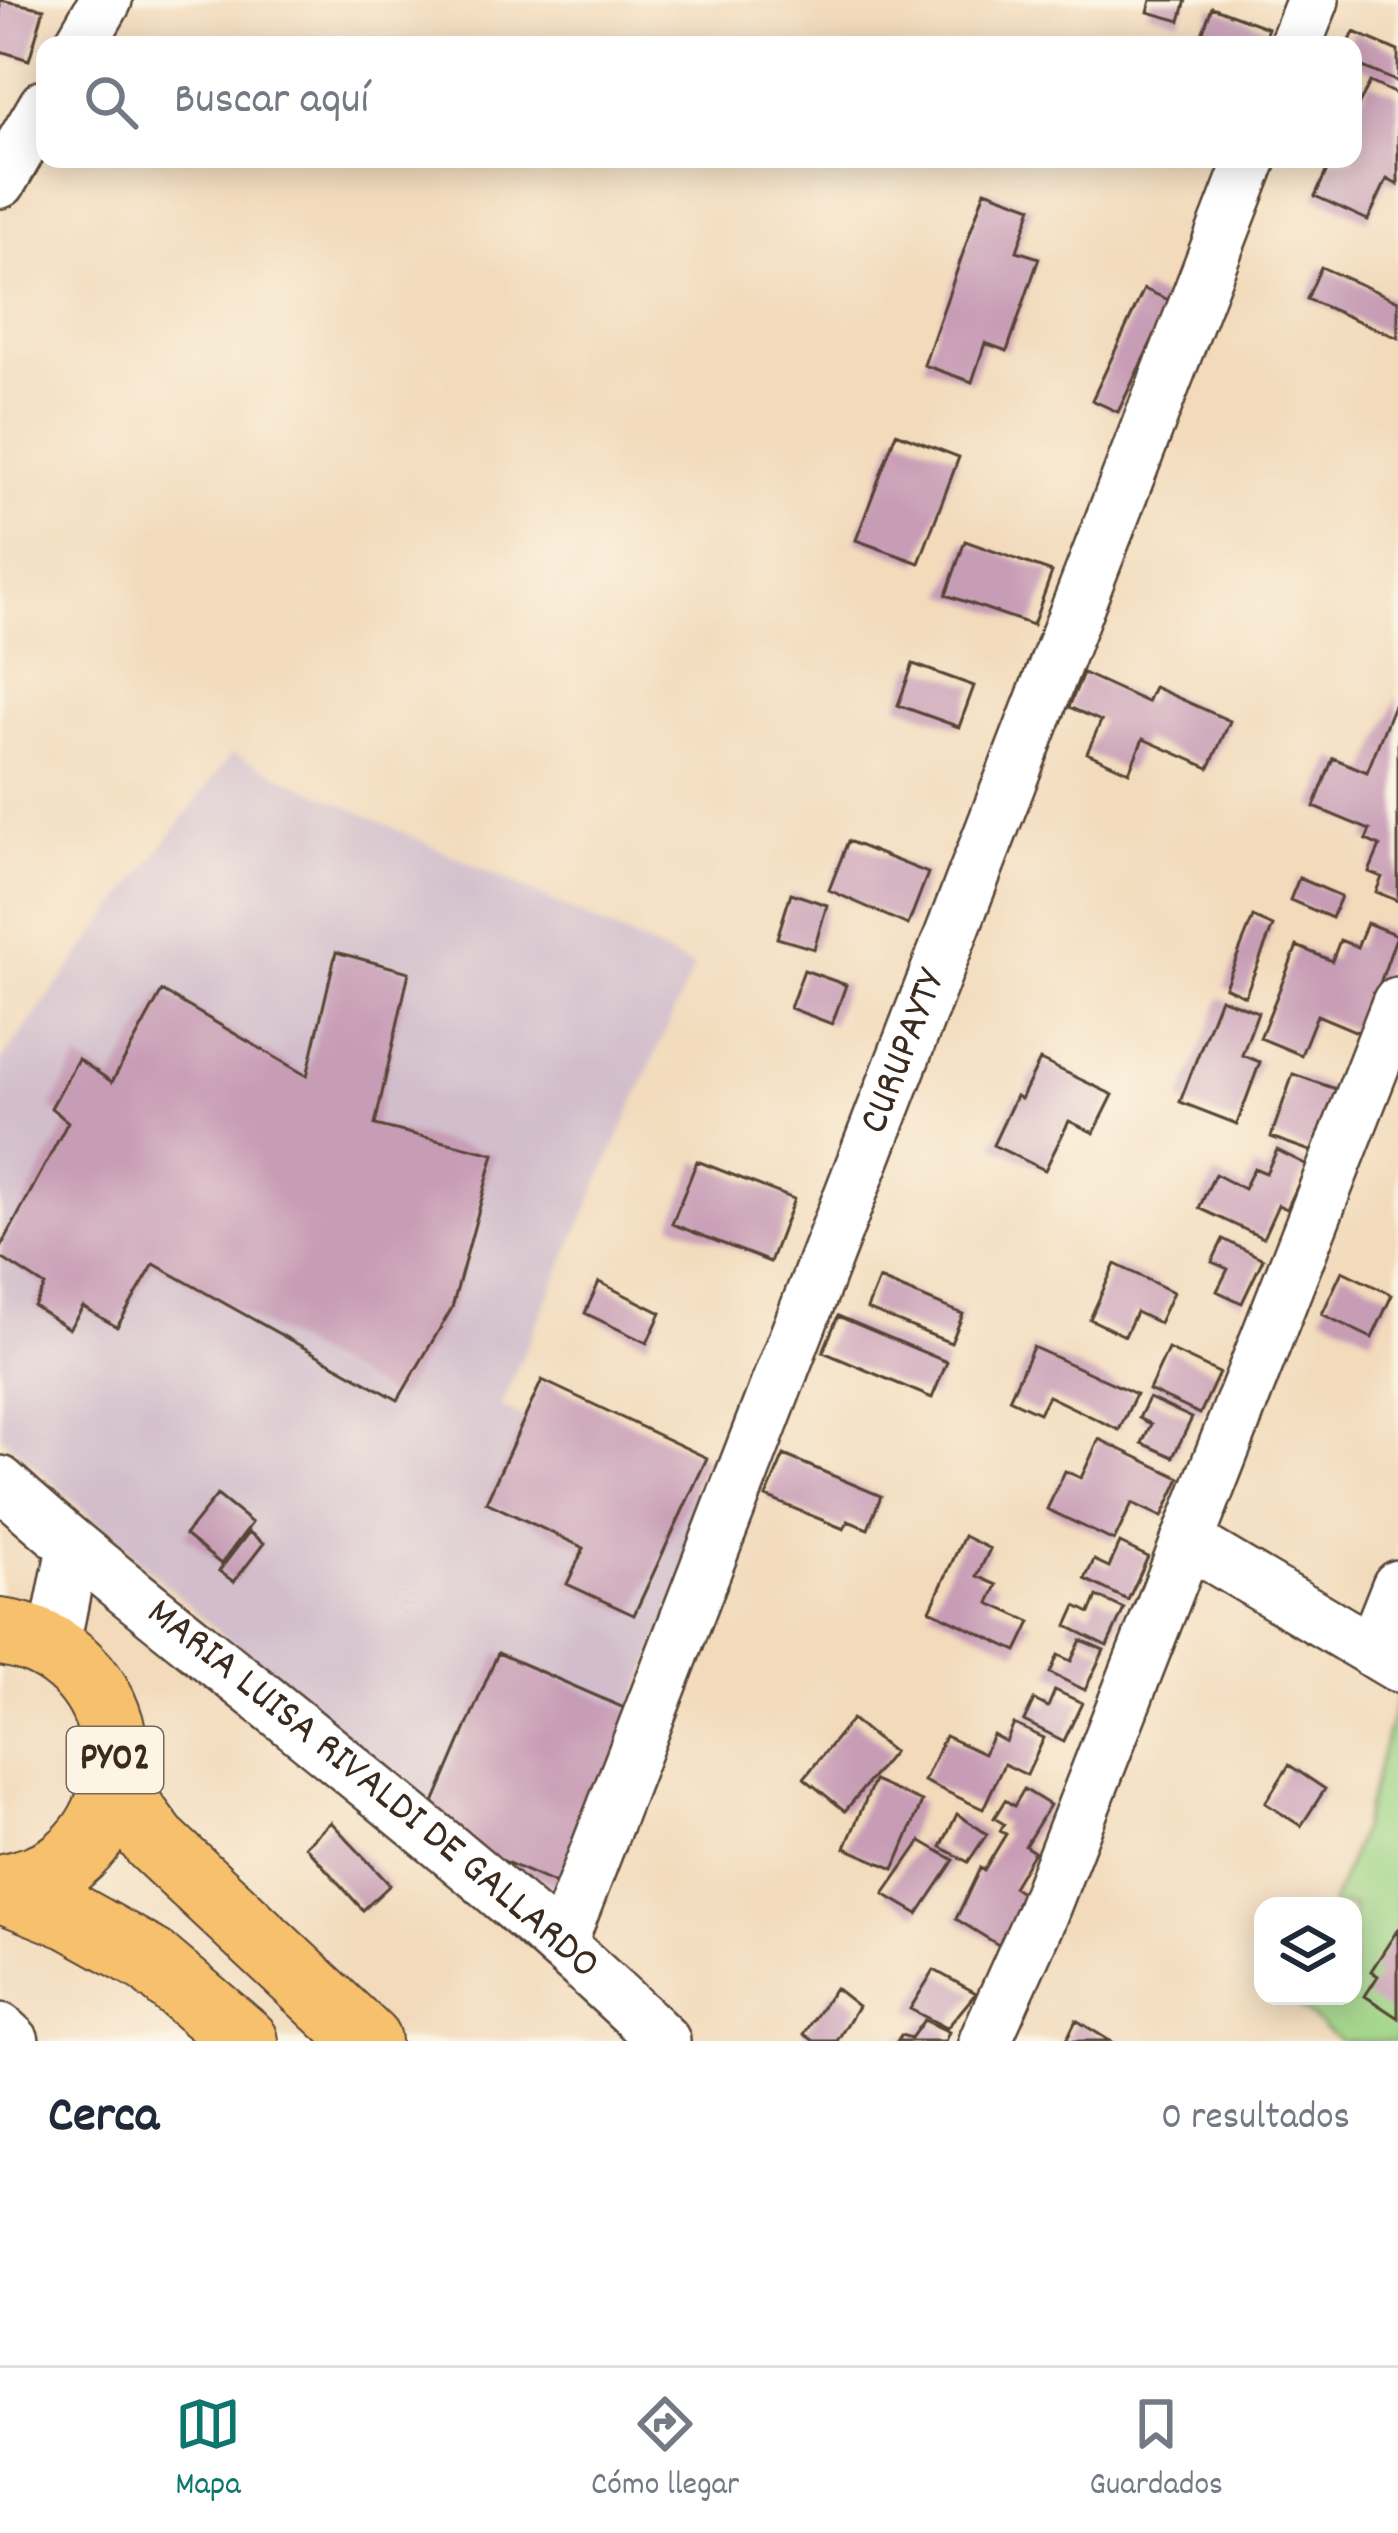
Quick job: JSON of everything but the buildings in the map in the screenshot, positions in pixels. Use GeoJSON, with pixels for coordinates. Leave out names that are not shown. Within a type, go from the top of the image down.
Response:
{"type":"FeatureCollection","features":[{"type":"Feature","properties":{"kind":"highway","name":"PY02"},"geometry":{"type":"LineString","coordinates":[[0,1888],[34,1880],[65,1864],[90,1839],[108,1808],[116,1773],[115,1736],[103,1702],[82,1672],[27,1641]]}},
{"type":"Feature","properties":{"kind":"highway","name":"PY02"},"geometry":{"type":"LineString","coordinates":[[116,1773],[131,1810],[155,1842],[367,2041]]}},
{"type":"Feature","properties":{"kind":"highway","name":"PY02"},"geometry":{"type":"LineString","coordinates":[[0,1888],[70,1916],[151,1961],[245,2041]]}},
{"type":"Feature","properties":{"kind":"street"},"geometry":{"type":"LineString","coordinates":[[85,36],[106,0]]}},
{"type":"Feature","properties":{"kind":"street"},"geometry":{"type":"LineString","coordinates":[[1299,36],[1313,0]]}},
{"type":"Feature","properties":{"kind":"street"},"geometry":{"type":"LineString","coordinates":[[0,182],[36,120]]}},
{"type":"Feature","properties":{"kind":"street","name":"CURUPAYTY"},"geometry":{"type":"LineString","coordinates":[[560,1946],[1248,168]]}},
{"type":"Feature","properties":{"kind":"street"},"geometry":{"type":"LineString","coordinates":[[985,2041],[1039,1920],[1397,1007]]}},
{"type":"Feature","properties":{"kind":"street","name":"MARIA LUISA RIVALDI DE GALLARDO"},"geometry":{"type":"LineString","coordinates":[[0,1482],[73,1548],[283,1714],[560,1946],[664,2041]]}},
{"type":"Feature","properties":{"kind":"street"},"geometry":{"type":"LineString","coordinates":[[1187,1541],[1385,1659],[1398,1586]]}},
{"type":"Feature","properties":{"kind":"street"},"geometry":{"type":"LineString","coordinates":[[27,1641],[73,1548]]}},
{"type":"Feature","properties":{"kind":"street"},"geometry":{"type":"LineString","coordinates":[[0,2030],[13,2041]]}},
{"type":"Feature","properties":{"kind":"shaded area"},"geometry":{"type":"Polygon","coordinates":[[[232,753],[694,967],[500,1407],[717,1499],[544,1925],[0,1435],[0,1062],[232,753]]]}},
{"type":"Feature","properties":{"kind":"green space"},"geometry":{"type":"Polygon","coordinates":[[[1398,1695],[1398,2041],[1341,2041],[1296,2005],[1362,2005],[1362,1897],[1335,1897],[1361,1830],[1398,1695]]]}}]}
